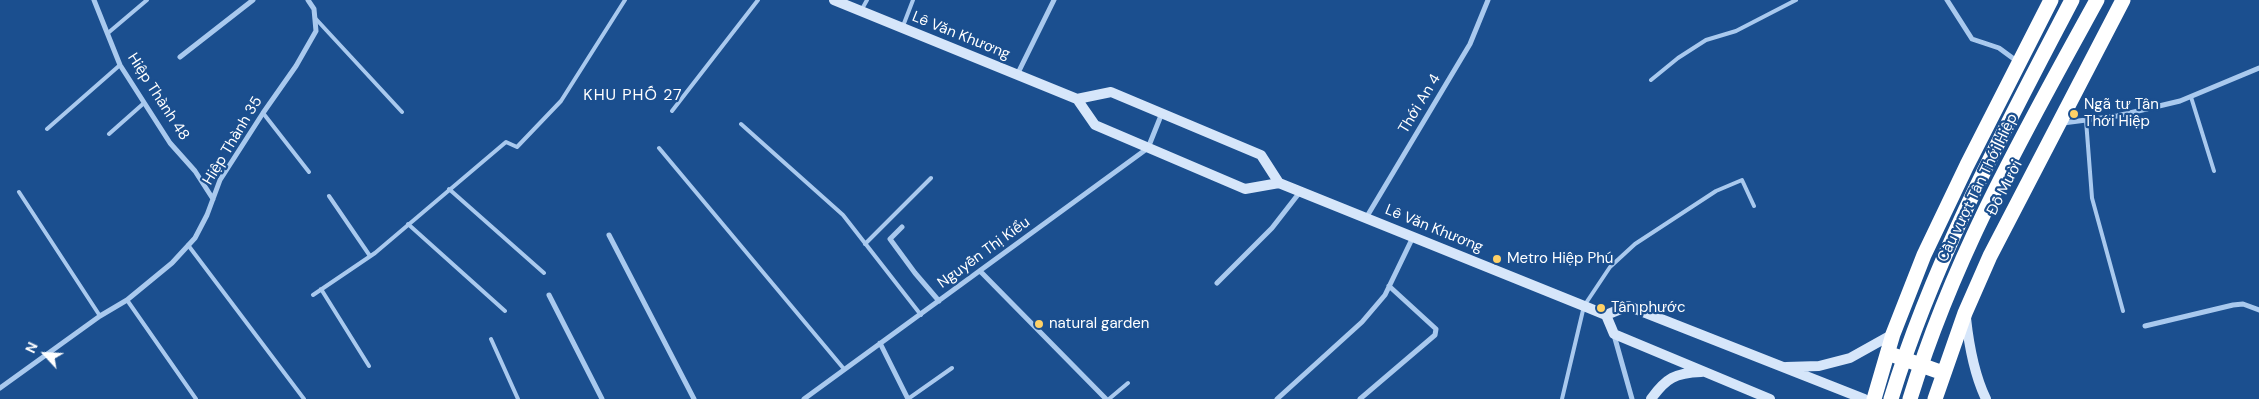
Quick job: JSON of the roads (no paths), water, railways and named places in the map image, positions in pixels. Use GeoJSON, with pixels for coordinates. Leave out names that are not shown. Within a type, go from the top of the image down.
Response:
{"type":"FeatureCollection","features":[{"type":"Feature","properties":{"kind":"highway"},"geometry":{"type":"LineString","coordinates":[[1874,399],[1893,334],[1924,254],[2051,0]]}},
{"type":"Feature","properties":{"kind":"highway","name":"Cầu vượt Tân Thới Hiệp"},"geometry":{"type":"LineString","coordinates":[[1891,399],[1926,296],[1962,214],[2072,0]]}},
{"type":"Feature","properties":{"kind":"highway","name":"Cầu vượt Tân Thới Hiệp"},"geometry":{"type":"LineString","coordinates":[[1910,399],[1937,318],[1974,232],[2000,179],[2097,0]]}},
{"type":"Feature","properties":{"kind":"highway","name":"Đỗ Mười"},"geometry":{"type":"LineString","coordinates":[[1936,399],[1943,373],[1965,313],[1990,256],[2123,0]]}},
{"type":"Feature","properties":{"kind":"highway"},"geometry":{"type":"LineString","coordinates":[[1887,353],[1943,373]]}},
{"type":"Feature","properties":{"kind":"main road","name":"Lê Văn Khương"},"geometry":{"type":"LineString","coordinates":[[834,0],[1077,99]]}},
{"type":"Feature","properties":{"kind":"main road"},"geometry":{"type":"LineString","coordinates":[[1111,92],[1162,113],[1261,155],[1279,183],[1245,190],[1095,125],[1077,99],[1111,92]]}},
{"type":"Feature","properties":{"kind":"main road","name":"Lê Văn Khương"},"geometry":{"type":"LineString","coordinates":[[1279,183],[1606,315]]}},
{"type":"Feature","properties":{"kind":"main road"},"geometry":{"type":"LineString","coordinates":[[1766,398],[1707,371],[1614,334],[1606,315],[1628,306],[1864,399]]}},
{"type":"Feature","properties":{"kind":"main road"},"geometry":{"type":"LineString","coordinates":[[1965,313],[1968,343],[1980,386],[1986,399]]}},
{"type":"Feature","properties":{"kind":"main road"},"geometry":{"type":"LineString","coordinates":[[1782,367],[1818,366],[1850,358],[1893,334]]}},
{"type":"Feature","properties":{"kind":"main road"},"geometry":{"type":"LineString","coordinates":[[1651,399],[1663,383],[1682,373],[1707,371]]}},
{"type":"Feature","properties":{"kind":"street","name":"Hiệp Thành 48"},"geometry":{"type":"LineString","coordinates":[[94,0],[120,65],[170,143],[195,171],[213,199]]}},
{"type":"Feature","properties":{"kind":"street"},"geometry":{"type":"LineString","coordinates":[[180,58],[253,0]]}},
{"type":"Feature","properties":{"kind":"street"},"geometry":{"type":"LineString","coordinates":[[308,0],[314,9],[315,18]]}},
{"type":"Feature","properties":{"kind":"street"},"geometry":{"type":"LineString","coordinates":[[1017,76],[1054,0]]}},
{"type":"Feature","properties":{"kind":"street","name":"Thới An 4"},"geometry":{"type":"LineString","coordinates":[[1366,218],[1470,44],[1488,0]]}},
{"type":"Feature","properties":{"kind":"street"},"geometry":{"type":"LineString","coordinates":[[1947,0],[1972,39],[1999,48],[2019,63]]}},
{"type":"Feature","properties":{"kind":"street","name":"Hiệp Thành 35"},"geometry":{"type":"LineString","coordinates":[[0,388],[100,316],[128,300],[172,262],[188,245],[199,230],[220,180],[296,66],[316,31],[315,18]]}},
{"type":"Feature","properties":{"kind":"street"},"geometry":{"type":"LineString","coordinates":[[2057,124],[2126,114],[2180,101],[2259,68]]}},
{"type":"Feature","properties":{"kind":"street"},"geometry":{"type":"LineString","coordinates":[[1148,148],[1162,113]]}},
{"type":"Feature","properties":{"kind":"street","name":"Nguyễn Thị Kiểu"},"geometry":{"type":"LineString","coordinates":[[804,399],[1148,148]]}},
{"type":"Feature","properties":{"kind":"street"},"geometry":{"type":"LineString","coordinates":[[1217,283],[1272,228],[1300,191]]}},
{"type":"Feature","properties":{"kind":"street"},"geometry":{"type":"LineString","coordinates":[[902,227],[890,239],[939,301]]}},
{"type":"Feature","properties":{"kind":"street"},"geometry":{"type":"LineString","coordinates":[[609,235],[694,399]]}},
{"type":"Feature","properties":{"kind":"street"},"geometry":{"type":"LineString","coordinates":[[1277,399],[1362,322],[1385,295],[1414,237]]}},
{"type":"Feature","properties":{"kind":"street"},"geometry":{"type":"LineString","coordinates":[[980,271],[1107,399]]}},
{"type":"Feature","properties":{"kind":"street"},"geometry":{"type":"LineString","coordinates":[[1360,399],[1435,335],[1436,329],[1389,286]]}},
{"type":"Feature","properties":{"kind":"street"},"geometry":{"type":"LineString","coordinates":[[548,296],[602,399]]}},
{"type":"Feature","properties":{"kind":"street"},"geometry":{"type":"LineString","coordinates":[[2145,326],[2242,304],[2259,310]]}},
{"type":"Feature","properties":{"kind":"street"},"geometry":{"type":"LineString","coordinates":[[1614,334],[1632,399]]}},
{"type":"Feature","properties":{"kind":"street"},"geometry":{"type":"LineString","coordinates":[[880,344],[908,399]]}},
{"type":"Feature","properties":{"kind":"lane"},"geometry":{"type":"LineString","coordinates":[[108,33],[147,0]]}},
{"type":"Feature","properties":{"kind":"lane"},"geometry":{"type":"LineString","coordinates":[[313,295],[370,256],[506,142],[517,147],[561,101],[625,0]]}},
{"type":"Feature","properties":{"kind":"lane"},"geometry":{"type":"LineString","coordinates":[[672,110],[758,0]]}},
{"type":"Feature","properties":{"kind":"lane"},"geometry":{"type":"LineString","coordinates":[[861,11],[867,0]]}},
{"type":"Feature","properties":{"kind":"lane"},"geometry":{"type":"LineString","coordinates":[[902,28],[913,0]]}},
{"type":"Feature","properties":{"kind":"lane"},"geometry":{"type":"LineString","coordinates":[[1651,80],[1678,58],[1706,40],[1736,31],[1796,0]]}},
{"type":"Feature","properties":{"kind":"lane"},"geometry":{"type":"LineString","coordinates":[[315,18],[402,112]]}},
{"type":"Feature","properties":{"kind":"lane"},"geometry":{"type":"LineString","coordinates":[[47,129],[120,65]]}},
{"type":"Feature","properties":{"kind":"lane"},"geometry":{"type":"LineString","coordinates":[[2191,96],[2214,171]]}},
{"type":"Feature","properties":{"kind":"lane"},"geometry":{"type":"LineString","coordinates":[[110,134],[144,103]]}},
{"type":"Feature","properties":{"kind":"lane"},"geometry":{"type":"LineString","coordinates":[[263,113],[309,172]]}},
{"type":"Feature","properties":{"kind":"lane"},"geometry":{"type":"LineString","coordinates":[[2086,120],[2092,198],[2123,311]]}},
{"type":"Feature","properties":{"kind":"lane"},"geometry":{"type":"LineString","coordinates":[[741,124],[843,215],[921,315]]}},
{"type":"Feature","properties":{"kind":"lane"},"geometry":{"type":"LineString","coordinates":[[659,148],[844,369]]}},
{"type":"Feature","properties":{"kind":"lane"},"geometry":{"type":"LineString","coordinates":[[865,244],[931,178]]}},
{"type":"Feature","properties":{"kind":"lane"},"geometry":{"type":"LineString","coordinates":[[1562,399],[1584,306],[1610,267],[1635,244],[1716,191],[1742,180],[1754,206]]}},
{"type":"Feature","properties":{"kind":"lane"},"geometry":{"type":"LineString","coordinates":[[449,189],[544,273]]}},
{"type":"Feature","properties":{"kind":"lane"},"geometry":{"type":"LineString","coordinates":[[19,192],[100,316]]}},
{"type":"Feature","properties":{"kind":"lane"},"geometry":{"type":"LineString","coordinates":[[329,196],[370,256]]}},
{"type":"Feature","properties":{"kind":"lane"},"geometry":{"type":"LineString","coordinates":[[408,224],[504,311]]}},
{"type":"Feature","properties":{"kind":"lane"},"geometry":{"type":"LineString","coordinates":[[188,245],[304,399]]}},
{"type":"Feature","properties":{"kind":"lane"},"geometry":{"type":"LineString","coordinates":[[321,289],[369,366]]}},
{"type":"Feature","properties":{"kind":"lane"},"geometry":{"type":"LineString","coordinates":[[128,300],[196,399]]}},
{"type":"Feature","properties":{"kind":"lane"},"geometry":{"type":"LineString","coordinates":[[491,339],[518,399]]}},
{"type":"Feature","properties":{"kind":"lane"},"geometry":{"type":"LineString","coordinates":[[908,399],[952,368]]}},
{"type":"Feature","properties":{"kind":"lane"},"geometry":{"type":"LineString","coordinates":[[1107,399],[1128,383]]}},
{"type":"Feature","properties":{"kind":"place","name":"Ngã tư Tân Thới Hiệp"},"geometry":{"type":"Point","coordinates":[2074,114]}},
{"type":"Feature","properties":{"kind":"place","name":"Metro Hiệp Phú"},"geometry":{"type":"Point","coordinates":[1497,259]}},
{"type":"Feature","properties":{"kind":"place","name":"Tân phước"},"geometry":{"type":"Point","coordinates":[1601,308]}},
{"type":"Feature","properties":{"kind":"place","name":"natural garden"},"geometry":{"type":"Point","coordinates":[1039,324]}},
{"type":"Feature","properties":{"kind":"district","name":"KHU PHỐ 27"},"geometry":{"type":"Point","coordinates":[633,96]}}]}
